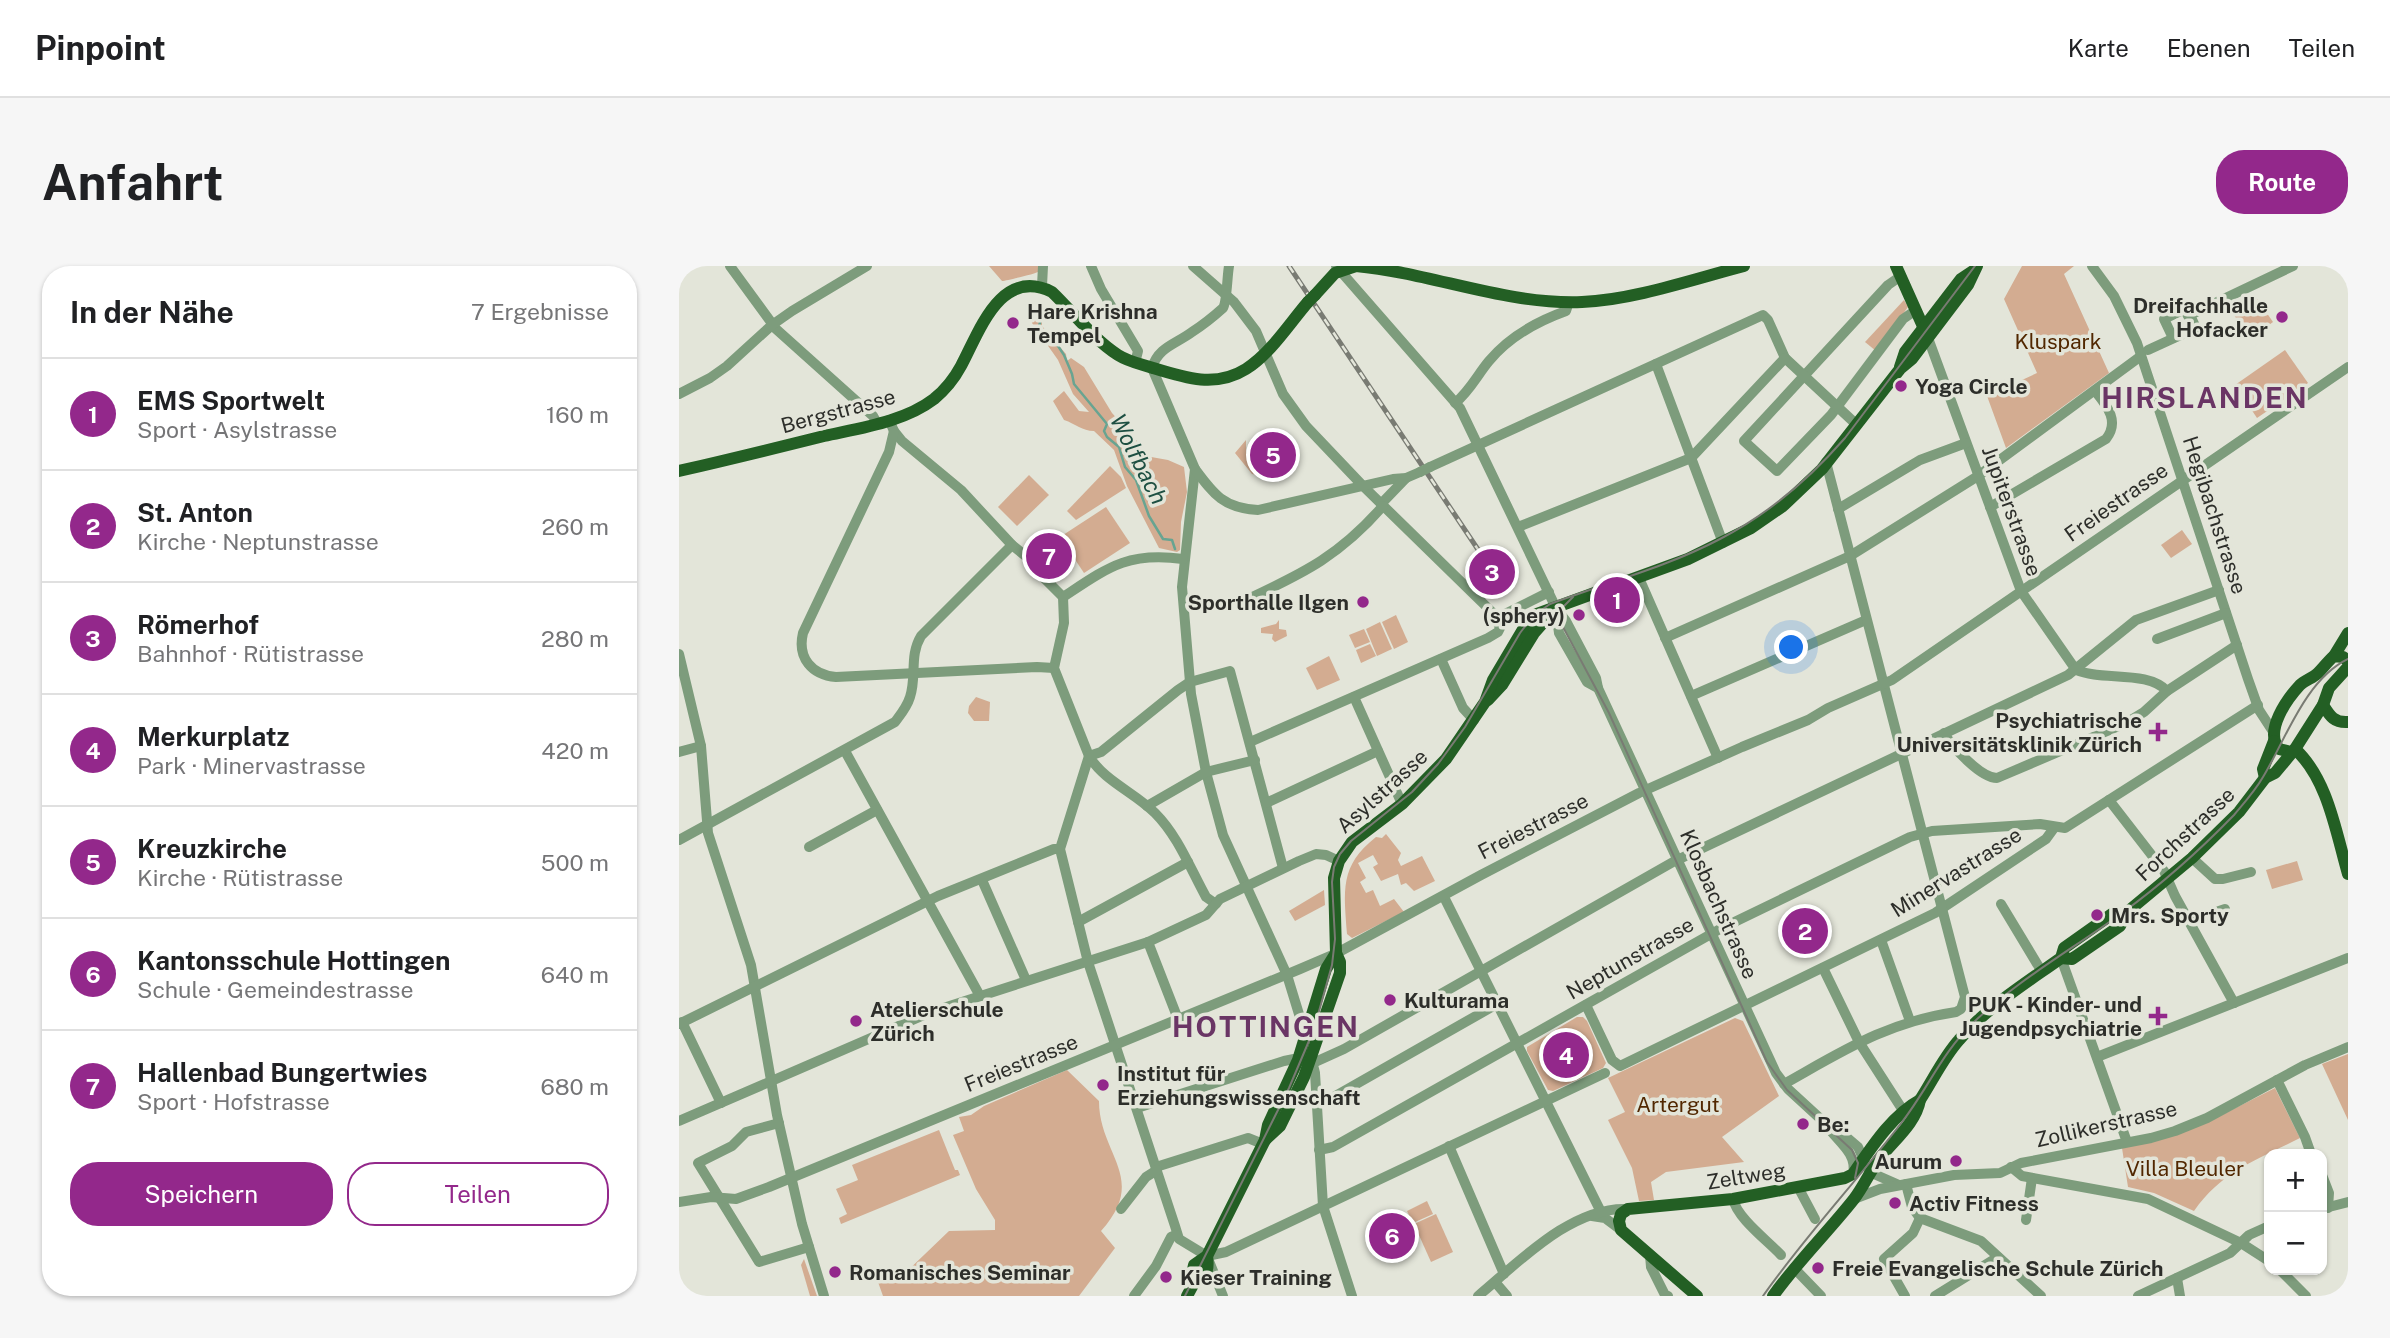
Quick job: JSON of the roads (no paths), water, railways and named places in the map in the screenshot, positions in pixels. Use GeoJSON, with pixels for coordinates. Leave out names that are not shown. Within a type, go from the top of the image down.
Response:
{"type":"FeatureCollection","features":[{"type":"Feature","properties":{"kind":"main road"},"geometry":{"type":"LineString","coordinates":[[1042,286],[1052,292],[1110,348],[1135,363],[1193,380],[1210,381],[1238,374],[1265,352],[1338,268],[1356,266],[1419,272],[1521,298],[1569,302],[1619,297],[1744,266]]}},
{"type":"Feature","properties":{"kind":"main road","name":"Asylstrasse"},"geometry":{"type":"LineString","coordinates":[[1339,860],[1352,842],[1402,804],[1446,759],[1485,702],[1502,685],[1534,633],[1556,608],[1639,578],[1723,543],[1751,528],[1786,503],[1815,477],[1900,369],[1905,352],[1926,333],[1961,279],[1975,269]]}},
{"type":"Feature","properties":{"kind":"main road","name":"Jupiterstrasse"},"geometry":{"type":"LineString","coordinates":[[1899,271],[1926,333]]}},
{"type":"Feature","properties":{"kind":"main road","name":"Bergstrasse"},"geometry":{"type":"LineString","coordinates":[[679,471],[887,425],[930,402],[950,383],[997,298],[1018,285],[1042,286]]}},
{"type":"Feature","properties":{"kind":"main road","name":"Forchstrasse"},"geometry":{"type":"LineString","coordinates":[[2265,778],[2263,769],[2277,720],[2299,686],[2318,673],[2335,656],[2348,633]]}},
{"type":"Feature","properties":{"kind":"main road"},"geometry":{"type":"LineString","coordinates":[[2335,656],[2348,661]]}},
{"type":"Feature","properties":{"kind":"main road","name":"Forchstrasse"},"geometry":{"type":"LineString","coordinates":[[1867,1165],[1904,1112],[1920,1100],[1950,1052],[1971,1027],[2061,958],[2064,947],[2112,914],[2126,913],[2192,858],[2239,812],[2265,778],[2275,773],[2293,750],[2323,705],[2329,688],[2348,667]]}},
{"type":"Feature","properties":{"kind":"main road"},"geometry":{"type":"LineString","coordinates":[[2323,705],[2332,718],[2338,722],[2348,722]]}},
{"type":"Feature","properties":{"kind":"main road"},"geometry":{"type":"LineString","coordinates":[[2274,737],[2279,749],[2293,750],[2302,756],[2319,784],[2348,874]]}},
{"type":"Feature","properties":{"kind":"main road"},"geometry":{"type":"LineString","coordinates":[[1187,1296],[1194,1283],[1194,1265],[1207,1256],[1264,1142],[1268,1125],[1308,1061],[1340,973],[1340,962],[1336,953],[1334,878],[1339,860]]}},
{"type":"Feature","properties":{"kind":"main road"},"geometry":{"type":"LineString","coordinates":[[1308,1061],[1306,1039],[1326,969],[1336,953]]}},
{"type":"Feature","properties":{"kind":"main road","name":"Forchstrasse"},"geometry":{"type":"LineString","coordinates":[[1853,1174],[1881,1157],[1909,1124],[1919,1108],[1920,1100]]}},
{"type":"Feature","properties":{"kind":"main road"},"geometry":{"type":"LineString","coordinates":[[1773,1296],[1854,1199],[1867,1165]]}},
{"type":"Feature","properties":{"kind":"main road","name":"Zeltweg"},"geometry":{"type":"LineString","coordinates":[[1628,1209],[1733,1199],[1853,1174]]}},
{"type":"Feature","properties":{"kind":"main road"},"geometry":{"type":"LineString","coordinates":[[1628,1209],[1619,1218],[1621,1230],[1697,1296]]}},
{"type":"Feature","properties":{"kind":"street"},"geometry":{"type":"LineString","coordinates":[[730,266],[772,324],[873,416],[887,425],[961,490],[1011,545],[1033,562],[1036,570],[1063,597],[1064,623],[1054,668],[1089,756],[1097,769],[1147,806],[1168,828],[1206,897],[1216,904]]}},
{"type":"Feature","properties":{"kind":"street"},"geometry":{"type":"LineString","coordinates":[[679,394],[711,378],[727,366],[772,324],[867,266]]}},
{"type":"Feature","properties":{"kind":"street"},"geometry":{"type":"LineString","coordinates":[[1042,286],[1043,266]]}},
{"type":"Feature","properties":{"kind":"street"},"geometry":{"type":"LineString","coordinates":[[1091,266],[1101,289],[1138,351],[1135,363]]}},
{"type":"Feature","properties":{"kind":"street"},"geometry":{"type":"LineString","coordinates":[[1193,266],[1234,302],[1256,331],[1277,381],[1306,426],[1499,623]]}},
{"type":"Feature","properties":{"kind":"street"},"geometry":{"type":"LineString","coordinates":[[1229,266],[1226,304],[1223,309],[1162,350],[1151,368],[1195,469],[1216,496],[1243,509],[1272,508],[1406,478],[1763,315],[1768,320],[1785,358],[1857,425]]}},
{"type":"Feature","properties":{"kind":"street","name":"Hegibachstrasse"},"geometry":{"type":"LineString","coordinates":[[2092,266],[2121,308],[2145,353],[2237,645],[2258,705],[2274,737]]}},
{"type":"Feature","properties":{"kind":"street"},"geometry":{"type":"LineString","coordinates":[[2190,315],[2293,266]]}},
{"type":"Feature","properties":{"kind":"street","name":"Klosbachstrasse"},"geometry":{"type":"LineString","coordinates":[[1338,268],[1455,403],[1556,608],[1566,621],[1596,678],[1598,688],[1679,860],[1769,1062],[1784,1084],[1825,1123],[1832,1135],[1852,1155],[1855,1165],[1853,1174]]}},
{"type":"Feature","properties":{"kind":"street"},"geometry":{"type":"LineString","coordinates":[[1899,271],[1747,438],[1777,471],[1836,408],[1903,319],[1916,310]]}},
{"type":"Feature","properties":{"kind":"street"},"geometry":{"type":"LineString","coordinates":[[1455,403],[1491,358],[1536,324],[1566,311],[1569,302]]}},
{"type":"Feature","properties":{"kind":"street"},"geometry":{"type":"LineString","coordinates":[[1665,638],[1850,556],[1978,476],[2145,353],[2196,328],[2185,309],[2164,319],[2173,338]]}},
{"type":"Feature","properties":{"kind":"street","name":"Jupiterstrasse"},"geometry":{"type":"LineString","coordinates":[[1926,333],[2021,591],[2076,670]]}},
{"type":"Feature","properties":{"kind":"street"},"geometry":{"type":"LineString","coordinates":[[1518,527],[1691,458],[1785,358]]}},
{"type":"Feature","properties":{"kind":"street"},"geometry":{"type":"LineString","coordinates":[[1656,364],[1723,543]]}},
{"type":"Feature","properties":{"kind":"street","name":"Freiestrasse"},"geometry":{"type":"LineString","coordinates":[[679,1202],[711,1197],[736,1199],[1287,975],[1336,953],[1646,790],[1883,684],[2348,367]]}},
{"type":"Feature","properties":{"kind":"street"},"geometry":{"type":"LineString","coordinates":[[1990,507],[2106,439],[2111,433],[2112,415],[2095,391]]}},
{"type":"Feature","properties":{"kind":"street"},"geometry":{"type":"LineString","coordinates":[[887,425],[883,463],[803,633],[801,648],[809,666],[823,675],[837,677],[1054,668]]}},
{"type":"Feature","properties":{"kind":"street"},"geometry":{"type":"LineString","coordinates":[[1837,509],[1920,460],[1966,443]]}},
{"type":"Feature","properties":{"kind":"street"},"geometry":{"type":"LineString","coordinates":[[1784,1084],[1859,1042],[1910,1021],[1956,1012],[1961,1009],[1965,997],[1826,462]]}},
{"type":"Feature","properties":{"kind":"street"},"geometry":{"type":"LineString","coordinates":[[1195,469],[1183,559],[1183,617],[1190,682],[1206,772],[1223,835],[1287,975],[1306,1039]]}},
{"type":"Feature","properties":{"kind":"street"},"geometry":{"type":"LineString","coordinates":[[1248,600],[1333,554],[1363,528],[1406,478]]}},
{"type":"Feature","properties":{"kind":"street"},"geometry":{"type":"LineString","coordinates":[[679,840],[895,722],[910,697],[913,656],[921,636],[1011,545]]}},
{"type":"Feature","properties":{"kind":"street"},"geometry":{"type":"LineString","coordinates":[[1063,597],[1116,564],[1132,558],[1149,555],[1183,559]]}},
{"type":"Feature","properties":{"kind":"street"},"geometry":{"type":"LineString","coordinates":[[1639,578],[1719,758]]}},
{"type":"Feature","properties":{"kind":"street"},"geometry":{"type":"LineString","coordinates":[[1137,1108],[1294,1059],[1308,1061],[1353,1044],[1679,860],[2076,670],[2136,620],[2219,590]]}},
{"type":"Feature","properties":{"kind":"street"},"geometry":{"type":"LineString","coordinates":[[1250,742],[1488,638],[1499,623],[1549,592]]}},
{"type":"Feature","properties":{"kind":"street"},"geometry":{"type":"LineString","coordinates":[[2157,639],[2227,613]]}},
{"type":"Feature","properties":{"kind":"street"},"geometry":{"type":"LineString","coordinates":[[1691,696],[1866,620]]}},
{"type":"Feature","properties":{"kind":"street"},"geometry":{"type":"LineString","coordinates":[[1944,733],[1952,744],[1989,778],[2001,777],[2126,723],[2144,712],[2167,691],[2237,645]]}},
{"type":"Feature","properties":{"kind":"street"},"geometry":{"type":"LineString","coordinates":[[679,654],[701,746],[711,842],[745,945],[755,986],[779,1123],[809,1247],[824,1296]]}},
{"type":"Feature","properties":{"kind":"street"},"geometry":{"type":"LineString","coordinates":[[1441,659],[1463,708],[1474,720]]}},
{"type":"Feature","properties":{"kind":"street"},"geometry":{"type":"LineString","coordinates":[[2076,670],[2088,675],[2152,681],[2167,691]]}},
{"type":"Feature","properties":{"kind":"street"},"geometry":{"type":"LineString","coordinates":[[1089,756],[1101,752],[1190,682],[1228,671],[1232,673],[1283,868]]}},
{"type":"Feature","properties":{"kind":"street"},"geometry":{"type":"LineString","coordinates":[[1354,697],[1402,804]]}},
{"type":"Feature","properties":{"kind":"street"},"geometry":{"type":"LineString","coordinates":[[2258,705],[2271,710],[2284,708]]}},
{"type":"Feature","properties":{"kind":"street","name":"Minervastrasse"},"geometry":{"type":"LineString","coordinates":[[1586,1005],[1612,1060],[1620,1066],[1935,914],[2046,839],[2054,828],[2070,826],[2258,705]]}},
{"type":"Feature","properties":{"kind":"street"},"geometry":{"type":"LineString","coordinates":[[679,752],[701,746]]}},
{"type":"Feature","properties":{"kind":"street"},"geometry":{"type":"LineString","coordinates":[[845,751],[979,996]]}},
{"type":"Feature","properties":{"kind":"street"},"geometry":{"type":"LineString","coordinates":[[1266,803],[1378,751]]}},
{"type":"Feature","properties":{"kind":"street"},"geometry":{"type":"LineString","coordinates":[[1089,756],[1060,849],[1078,922],[1088,962],[1157,1169],[1176,1236],[1207,1256],[1223,1296]]}},
{"type":"Feature","properties":{"kind":"street"},"geometry":{"type":"LineString","coordinates":[[1147,806],[1206,772],[1255,760]]}},
{"type":"Feature","properties":{"kind":"street"},"geometry":{"type":"LineString","coordinates":[[2109,800],[2163,869],[2234,1003]]}},
{"type":"Feature","properties":{"kind":"street"},"geometry":{"type":"LineString","coordinates":[[809,847],[877,810]]}},
{"type":"Feature","properties":{"kind":"street","name":"Neptunstrasse"},"geometry":{"type":"LineString","coordinates":[[1319,1150],[1333,1147],[1712,933],[1921,833],[2040,824],[2054,828]]}},
{"type":"Feature","properties":{"kind":"street"},"geometry":{"type":"LineString","coordinates":[[721,1103],[681,1023],[927,902],[1054,849],[1060,849]]}},
{"type":"Feature","properties":{"kind":"street","name":"Asylstrasse"},"geometry":{"type":"LineString","coordinates":[[679,1121],[931,1012],[1148,942],[1203,917],[1220,899],[1317,854],[1339,860]]}},
{"type":"Feature","properties":{"kind":"street"},"geometry":{"type":"LineString","coordinates":[[2192,858],[2215,879],[2251,872]]}},
{"type":"Feature","properties":{"kind":"street"},"geometry":{"type":"LineString","coordinates":[[1078,922],[1188,862]]}},
{"type":"Feature","properties":{"kind":"street"},"geometry":{"type":"LineString","coordinates":[[982,880],[1026,980]]}},
{"type":"Feature","properties":{"kind":"street"},"geometry":{"type":"LineString","coordinates":[[1444,897],[1545,1101],[1596,1214],[1621,1230]]}},
{"type":"Feature","properties":{"kind":"street"},"geometry":{"type":"LineString","coordinates":[[2001,904],[2042,972]]}},
{"type":"Feature","properties":{"kind":"street"},"geometry":{"type":"LineString","coordinates":[[2189,922],[2225,909]]}},
{"type":"Feature","properties":{"kind":"street"},"geometry":{"type":"LineString","coordinates":[[1881,940],[1910,1021]]}},
{"type":"Feature","properties":{"kind":"street"},"geometry":{"type":"LineString","coordinates":[[1148,942],[1178,1019]]}},
{"type":"Feature","properties":{"kind":"street"},"geometry":{"type":"LineString","coordinates":[[2061,958],[2127,1142]]}},
{"type":"Feature","properties":{"kind":"street"},"geometry":{"type":"LineString","coordinates":[[2097,1057],[2348,958]]}},
{"type":"Feature","properties":{"kind":"street"},"geometry":{"type":"LineString","coordinates":[[1823,968],[1859,1042],[1904,1112]]}},
{"type":"Feature","properties":{"kind":"street"},"geometry":{"type":"LineString","coordinates":[[1317,1103],[1329,1099],[1497,1004]]}},
{"type":"Feature","properties":{"kind":"street","name":"Zollikerstrasse"},"geometry":{"type":"LineString","coordinates":[[1854,1199],[1880,1189],[1954,1175],[2000,1173],[2021,1163],[2151,1138],[2198,1122],[2334,1051],[2348,1047]]}},
{"type":"Feature","properties":{"kind":"street"},"geometry":{"type":"LineString","coordinates":[[1308,1061],[1317,1103],[1323,1206],[1352,1296]]}},
{"type":"Feature","properties":{"kind":"street"},"geometry":{"type":"LineString","coordinates":[[1207,1256],[1226,1252],[1605,1073]]}},
{"type":"Feature","properties":{"kind":"street"},"geometry":{"type":"LineString","coordinates":[[2277,1080],[2309,1149]]}},
{"type":"Feature","properties":{"kind":"street"},"geometry":{"type":"LineString","coordinates":[[779,1123],[746,1132],[732,1146],[698,1163],[758,1261],[809,1247]]}},
{"type":"Feature","properties":{"kind":"street","name":"Klosbachstrasse"},"geometry":{"type":"LineString","coordinates":[[1825,1123],[1837,1129],[1858,1147],[1867,1165]]}},
{"type":"Feature","properties":{"kind":"street"},"geometry":{"type":"LineString","coordinates":[[1121,1209],[1146,1177],[1157,1169],[1248,1138],[1264,1142]]}},
{"type":"Feature","properties":{"kind":"street"},"geometry":{"type":"LineString","coordinates":[[1449,1146],[1507,1296]]}},
{"type":"Feature","properties":{"kind":"street"},"geometry":{"type":"LineString","coordinates":[[1867,1165],[1879,1177],[1903,1185],[1920,1218],[1981,1241],[2040,1296]]}},
{"type":"Feature","properties":{"kind":"street"},"geometry":{"type":"LineString","coordinates":[[2011,1167],[2022,1176],[2148,1199],[2241,1242],[2264,1258]]}},
{"type":"Feature","properties":{"kind":"street"},"geometry":{"type":"LineString","coordinates":[[2026,1220],[2032,1178]]}},
{"type":"Feature","properties":{"kind":"street"},"geometry":{"type":"LineString","coordinates":[[1798,1187],[1815,1219]]}},
{"type":"Feature","properties":{"kind":"street"},"geometry":{"type":"LineString","coordinates":[[1733,1199],[1735,1207],[1746,1220],[1781,1255]]}},
{"type":"Feature","properties":{"kind":"street"},"geometry":{"type":"LineString","coordinates":[[2327,1207],[2348,1202]]}},
{"type":"Feature","properties":{"kind":"street","name":"Zeltweg"},"geometry":{"type":"LineString","coordinates":[[1478,1296],[1549,1237],[1596,1214],[1628,1209]]}},
{"type":"Feature","properties":{"kind":"street"},"geometry":{"type":"LineString","coordinates":[[1905,1296],[1884,1259],[1913,1233],[1920,1218]]}},
{"type":"Feature","properties":{"kind":"street"},"geometry":{"type":"LineString","coordinates":[[2138,1296],[2230,1253],[2254,1232],[2264,1228]]}},
{"type":"Feature","properties":{"kind":"street"},"geometry":{"type":"LineString","coordinates":[[1134,1296],[1156,1266],[1171,1237],[1176,1236]]}},
{"type":"Feature","properties":{"kind":"street"},"geometry":{"type":"LineString","coordinates":[[1650,1255],[1651,1267],[1665,1296]]}},
{"type":"Feature","properties":{"kind":"street"},"geometry":{"type":"LineString","coordinates":[[1935,1296],[1998,1257]]}},
{"type":"Feature","properties":{"kind":"street"},"geometry":{"type":"LineString","coordinates":[[1794,1268],[1821,1296]]}},
{"type":"Feature","properties":{"kind":"street"},"geometry":{"type":"LineString","coordinates":[[2285,1275],[2306,1296]]}},
{"type":"Feature","properties":{"kind":"street"},"geometry":{"type":"LineString","coordinates":[[2177,1278],[2180,1296]]}},
{"type":"Feature","properties":{"kind":"waterway","name":"Wolfbach"},"geometry":{"type":"LineString","coordinates":[[1038,312],[1038,328],[1047,339],[1054,340],[1064,355],[1074,384],[1107,424],[1104,431],[1119,447],[1125,467],[1136,480],[1149,516],[1163,539],[1172,540],[1175,549]]}},
{"type":"Feature","properties":{"kind":"tram line"},"geometry":{"type":"LineString","coordinates":[[1185,1296],[1289,1088],[1314,1029],[1332,965],[1335,939],[1332,882],[1334,867],[1340,854],[1351,841],[1412,792],[1438,764],[1465,727],[1520,633],[1533,616],[1550,604],[1700,549],[1754,519],[1787,495],[1845,438],[1975,266]]}},
{"type":"Feature","properties":{"kind":"tram line"},"geometry":{"type":"LineString","coordinates":[[1573,597],[1563,607],[1563,627],[1609,713],[1767,1062],[1787,1090],[1852,1150],[1858,1163],[1855,1178]]}},
{"type":"Feature","properties":{"kind":"tram line"},"geometry":{"type":"LineString","coordinates":[[1763,1296],[1902,1122],[1962,1034],[2008,993],[2137,902],[2208,841],[2257,787],[2308,696],[2320,681],[2348,659]]}},
{"type":"Feature","properties":{"kind":"railway"},"geometry":{"type":"LineString","coordinates":[[1289,266],[1485,560]]}},
{"type":"Feature","properties":{"kind":"place","name":"Dreifachhalle Hofacker"},"geometry":{"type":"Point","coordinates":[2282,317]}},
{"type":"Feature","properties":{"kind":"place","name":"Hare Krishna Tempel"},"geometry":{"type":"Point","coordinates":[1013,323]}},
{"type":"Feature","properties":{"kind":"place","name":"Yoga Circle"},"geometry":{"type":"Point","coordinates":[1901,386]}},
{"type":"Feature","properties":{"kind":"place","name":"Kreuzkirche"},"geometry":{"type":"Point","coordinates":[1273,455]}},
{"type":"Feature","properties":{"kind":"place","name":"Hallenbad Bungertwies"},"geometry":{"type":"Point","coordinates":[1049,556]}},
{"type":"Feature","properties":{"kind":"place","name":"Römerhof"},"geometry":{"type":"Point","coordinates":[1492,572]}},
{"type":"Feature","properties":{"kind":"place","name":"EMS Sportwelt"},"geometry":{"type":"Point","coordinates":[1617,600]}},
{"type":"Feature","properties":{"kind":"place","name":"Sporthalle Ilgen"},"geometry":{"type":"Point","coordinates":[1363,602]}},
{"type":"Feature","properties":{"kind":"place","name":"(sphery)"},"geometry":{"type":"Point","coordinates":[1579,615]}},
{"type":"Feature","properties":{"kind":"place","name":"Psychiatrische Universitätsklinik Zürich"},"geometry":{"type":"Point","coordinates":[2158,732]}},
{"type":"Feature","properties":{"kind":"place","name":"Mrs. Sporty"},"geometry":{"type":"Point","coordinates":[2097,915]}},
{"type":"Feature","properties":{"kind":"place","name":"St. Anton"},"geometry":{"type":"Point","coordinates":[1805,931]}},
{"type":"Feature","properties":{"kind":"place","name":"Kulturama"},"geometry":{"type":"Point","coordinates":[1390,1000]}},
{"type":"Feature","properties":{"kind":"place","name":"PUK - Kinder- und Jugendpsychiatrie"},"geometry":{"type":"Point","coordinates":[2158,1016]}},
{"type":"Feature","properties":{"kind":"place","name":"Atelierschule Zürich"},"geometry":{"type":"Point","coordinates":[856,1021]}},
{"type":"Feature","properties":{"kind":"place","name":"Merkurplatz"},"geometry":{"type":"Point","coordinates":[1566,1055]}},
{"type":"Feature","properties":{"kind":"place","name":"Institut für Erziehungswissenschaft"},"geometry":{"type":"Point","coordinates":[1103,1085]}},
{"type":"Feature","properties":{"kind":"place","name":"Be:"},"geometry":{"type":"Point","coordinates":[1803,1124]}},
{"type":"Feature","properties":{"kind":"place","name":"Aurum"},"geometry":{"type":"Point","coordinates":[1956,1161]}},
{"type":"Feature","properties":{"kind":"place","name":"Activ Fitness"},"geometry":{"type":"Point","coordinates":[1895,1203]}},
{"type":"Feature","properties":{"kind":"place","name":"Kantonsschule Hottingen"},"geometry":{"type":"Point","coordinates":[1392,1236]}},
{"type":"Feature","properties":{"kind":"place","name":"Freie Evangelische Schule Zürich"},"geometry":{"type":"Point","coordinates":[1818,1268]}},
{"type":"Feature","properties":{"kind":"place","name":"Romanisches Seminar"},"geometry":{"type":"Point","coordinates":[835,1272]}},
{"type":"Feature","properties":{"kind":"place","name":"Kieser Training"},"geometry":{"type":"Point","coordinates":[1166,1277]}},
{"type":"Feature","properties":{"kind":"district","name":"HIRSLANDEN"},"geometry":{"type":"Point","coordinates":[2205,397]}},
{"type":"Feature","properties":{"kind":"district","name":"HOTTINGEN"},"geometry":{"type":"Point","coordinates":[1266,1026]}},
{"type":"Feature","properties":{"kind":"park label","name":"Kluspark"},"geometry":{"type":"Point","coordinates":[2058,341]}},
{"type":"Feature","properties":{"kind":"park label","name":"Artergut"},"geometry":{"type":"Point","coordinates":[1678,1104]}},
{"type":"Feature","properties":{"kind":"park label","name":"Villa Bleuler"},"geometry":{"type":"Point","coordinates":[2185,1168]}}]}
